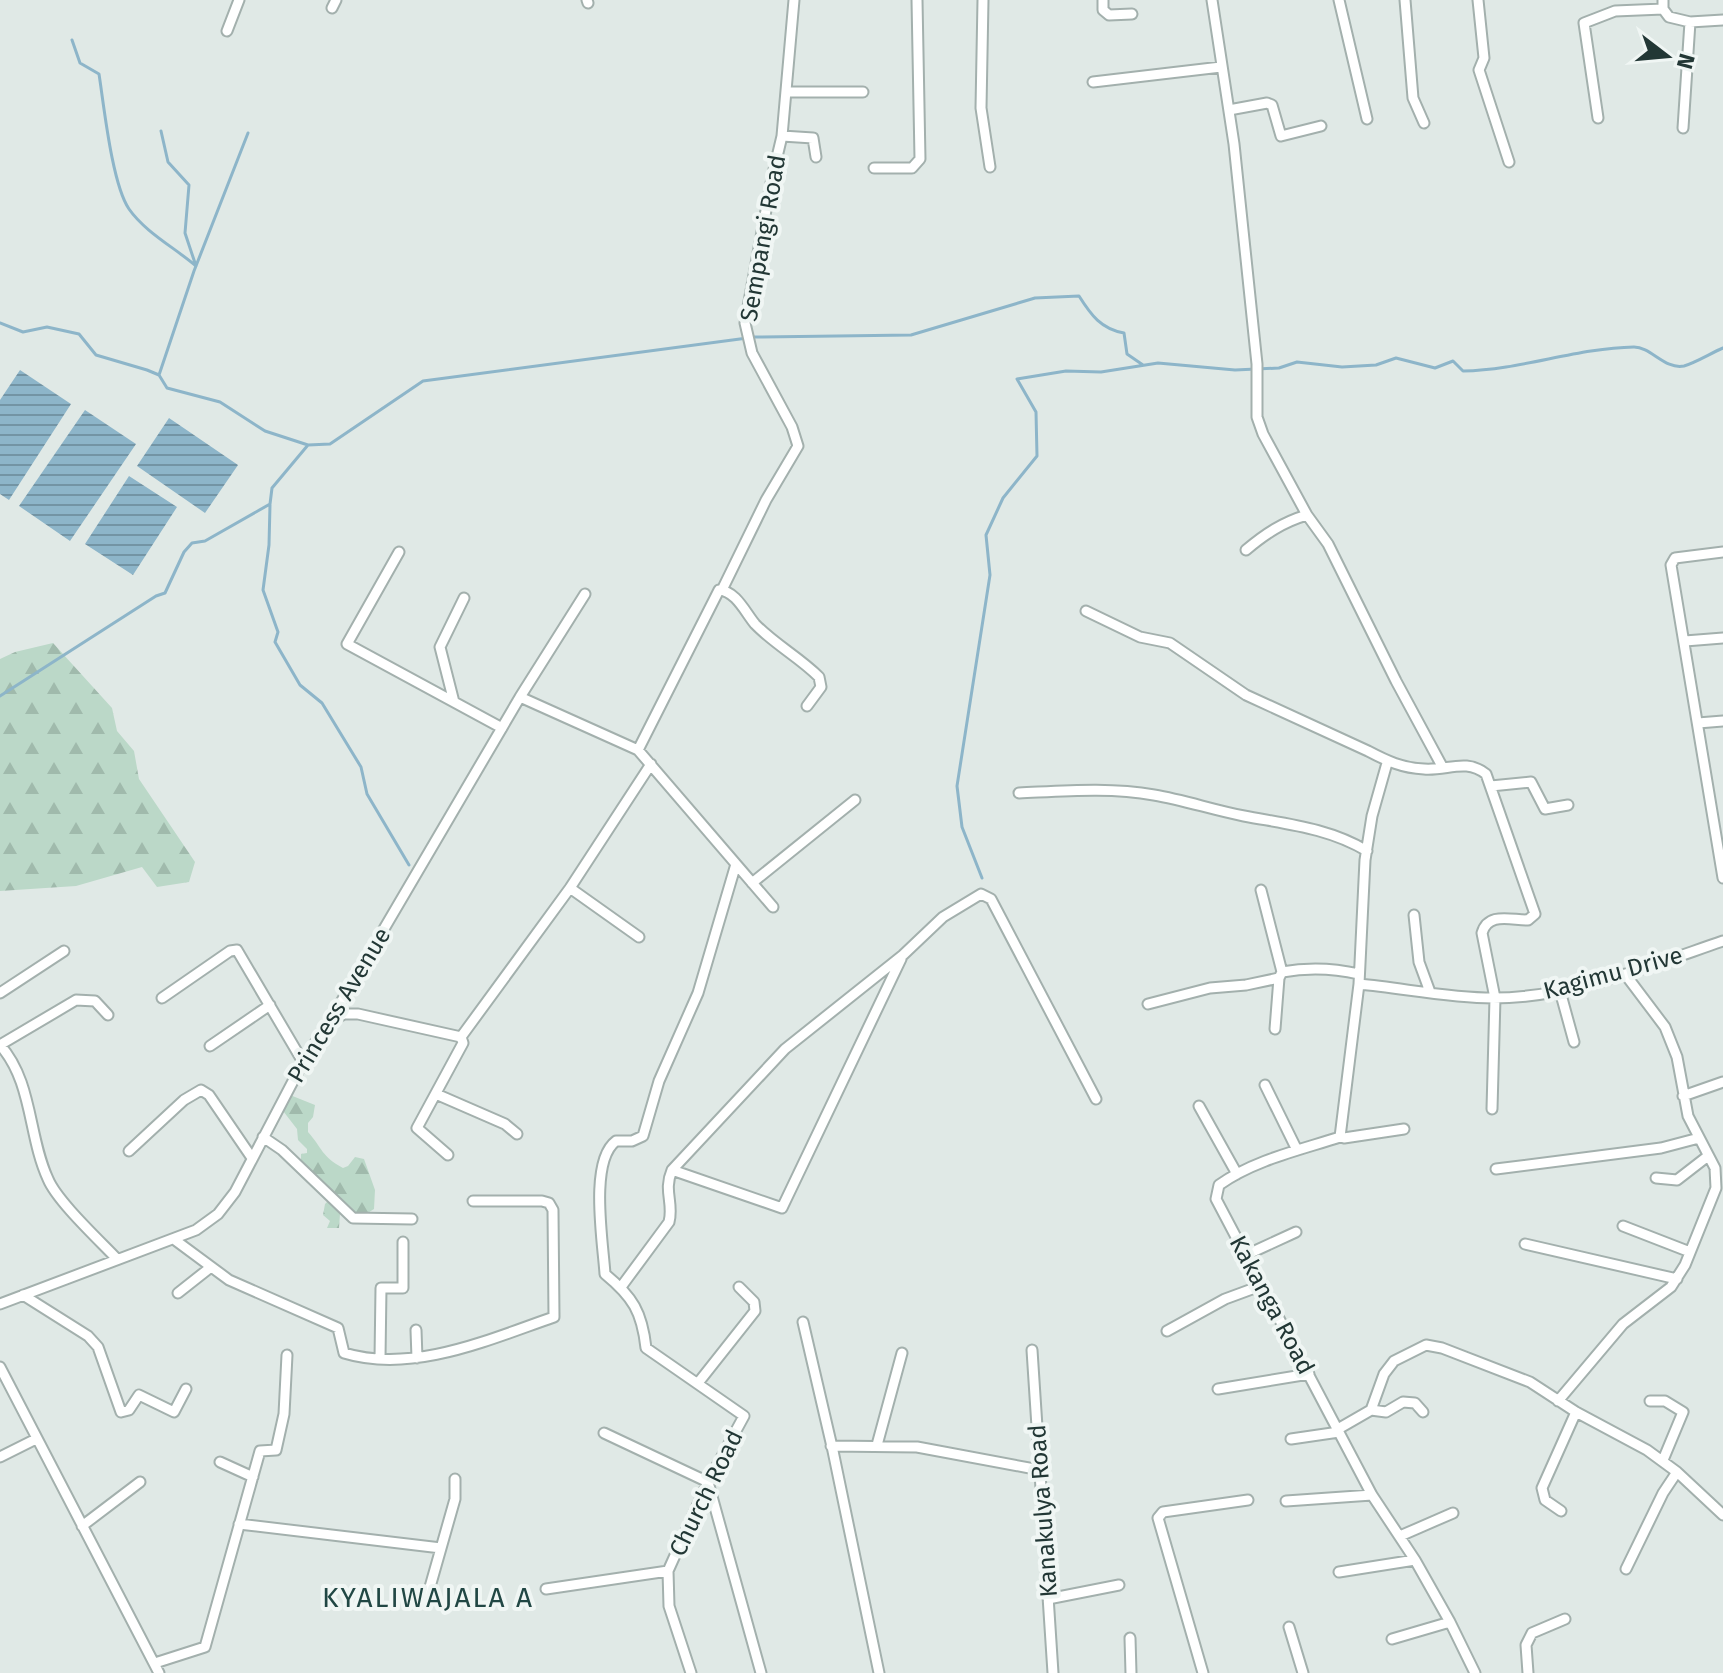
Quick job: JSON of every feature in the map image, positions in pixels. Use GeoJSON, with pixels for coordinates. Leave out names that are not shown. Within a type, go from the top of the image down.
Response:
{"type":"FeatureCollection","features":[{"type":"Feature","properties":{"kind":"street"},"geometry":{"type":"LineString","coordinates":[[227,31],[239,0]]}},
{"type":"Feature","properties":{"kind":"street","name":"Sempangi Road"},"geometry":{"type":"LineString","coordinates":[[722,590],[766,500],[798,446],[792,427],[752,353],[745,323],[782,136],[794,0]]}},
{"type":"Feature","properties":{"kind":"street"},"geometry":{"type":"LineString","coordinates":[[874,168],[912,168],[920,159],[917,0]]}},
{"type":"Feature","properties":{"kind":"street"},"geometry":{"type":"LineString","coordinates":[[983,0],[981,108],[990,167]]}},
{"type":"Feature","properties":{"kind":"street"},"geometry":{"type":"LineString","coordinates":[[1103,0],[1106,13],[1132,14]]}},
{"type":"Feature","properties":{"kind":"street"},"geometry":{"type":"LineString","coordinates":[[1212,0],[1229,110],[1257,364],[1257,417],[1307,515],[1328,544],[1443,768]]}},
{"type":"Feature","properties":{"kind":"street"},"geometry":{"type":"LineString","coordinates":[[1339,0],[1367,119]]}},
{"type":"Feature","properties":{"kind":"street"},"geometry":{"type":"LineString","coordinates":[[1405,0],[1413,98],[1424,123]]}},
{"type":"Feature","properties":{"kind":"street"},"geometry":{"type":"LineString","coordinates":[[1478,0],[1484,58],[1479,70],[1509,162]]}},
{"type":"Feature","properties":{"kind":"street"},"geometry":{"type":"LineString","coordinates":[[1598,118],[1584,23],[1615,11],[1663,5],[1669,17],[1690,22],[1723,20]]}},
{"type":"Feature","properties":{"kind":"street"},"geometry":{"type":"LineString","coordinates":[[1683,128],[1690,22]]}},
{"type":"Feature","properties":{"kind":"street"},"geometry":{"type":"LineString","coordinates":[[1093,82],[1221,67]]}},
{"type":"Feature","properties":{"kind":"street"},"geometry":{"type":"LineString","coordinates":[[787,92],[863,92]]}},
{"type":"Feature","properties":{"kind":"street"},"geometry":{"type":"LineString","coordinates":[[1229,110],[1267,103],[1272,105],[1281,136],[1321,126]]}},
{"type":"Feature","properties":{"kind":"street"},"geometry":{"type":"LineString","coordinates":[[782,136],[813,138],[816,157]]}},
{"type":"Feature","properties":{"kind":"street"},"geometry":{"type":"LineString","coordinates":[[1246,550],[1265,534],[1307,515]]}},
{"type":"Feature","properties":{"kind":"street"},"geometry":{"type":"LineString","coordinates":[[399,552],[347,644],[502,728]]}},
{"type":"Feature","properties":{"kind":"street"},"geometry":{"type":"LineString","coordinates":[[1723,552],[1690,555],[1675,558],[1672,562],[1723,878]]}},
{"type":"Feature","properties":{"kind":"street"},"geometry":{"type":"LineString","coordinates":[[638,750],[715,594],[722,590],[732,595],[776,644],[819,677],[821,687],[807,706]]}},
{"type":"Feature","properties":{"kind":"street","name":"Princess Avenue"},"geometry":{"type":"LineString","coordinates":[[0,1304],[175,1240],[218,1214],[235,1192],[303,1062],[520,697],[585,594]]}},
{"type":"Feature","properties":{"kind":"street"},"geometry":{"type":"LineString","coordinates":[[454,702],[440,647],[464,598]]}},
{"type":"Feature","properties":{"kind":"street"},"geometry":{"type":"LineString","coordinates":[[1086,611],[1140,637],[1170,643],[1246,695],[1368,751],[1387,763],[1424,769],[1474,766],[1486,774],[1535,912],[1534,917],[1528,920],[1491,919],[1485,923],[1483,938],[1495,998],[1492,1109]]}},
{"type":"Feature","properties":{"kind":"street"},"geometry":{"type":"LineString","coordinates":[[1685,641],[1723,638]]}},
{"type":"Feature","properties":{"kind":"street"},"geometry":{"type":"LineString","coordinates":[[520,697],[638,750],[773,907]]}},
{"type":"Feature","properties":{"kind":"street"},"geometry":{"type":"LineString","coordinates":[[1698,723],[1723,721]]}},
{"type":"Feature","properties":{"kind":"street"},"geometry":{"type":"LineString","coordinates":[[1340,1137],[1359,979],[1367,851],[1372,816],[1387,763]]}},
{"type":"Feature","properties":{"kind":"street"},"geometry":{"type":"LineString","coordinates":[[461,1037],[570,888],[651,764]]}},
{"type":"Feature","properties":{"kind":"street"},"geometry":{"type":"LineString","coordinates":[[1491,786],[1531,782],[1545,809],[1568,805]]}},
{"type":"Feature","properties":{"kind":"street"},"geometry":{"type":"LineString","coordinates":[[1019,793],[1101,791],[1153,795],[1317,830],[1355,843],[1367,851]]}},
{"type":"Feature","properties":{"kind":"street"},"geometry":{"type":"LineString","coordinates":[[752,883],[855,800]]}},
{"type":"Feature","properties":{"kind":"street","name":"Church Road"},"geometry":{"type":"LineString","coordinates":[[691,1673],[669,1606],[668,1571],[708,1482],[744,1416],[646,1348],[638,1310],[621,1287],[605,1274],[600,1174],[608,1147],[616,1141],[632,1141],[643,1136],[659,1081],[698,993],[736,864]]}},
{"type":"Feature","properties":{"kind":"street"},"geometry":{"type":"LineString","coordinates":[[570,888],[639,937]]}},
{"type":"Feature","properties":{"kind":"street"},"geometry":{"type":"LineString","coordinates":[[1261,890],[1281,975],[1275,1029]]}},
{"type":"Feature","properties":{"kind":"street"},"geometry":{"type":"LineString","coordinates":[[621,1287],[669,1222],[667,1182],[672,1170],[785,1049],[903,955],[943,917],[981,894],[991,899],[1096,1099]]}},
{"type":"Feature","properties":{"kind":"street"},"geometry":{"type":"LineString","coordinates":[[1414,915],[1419,962],[1430,992]]}},
{"type":"Feature","properties":{"kind":"street","name":"Kagimu Drive"},"geometry":{"type":"LineString","coordinates":[[1148,1004],[1210,988],[1246,985],[1281,975],[1326,968],[1359,979],[1430,992],[1495,998],[1560,991],[1625,974],[1723,941]]}},
{"type":"Feature","properties":{"kind":"street"},"geometry":{"type":"LineString","coordinates":[[162,998],[234,949],[240,953],[303,1062]]}},
{"type":"Feature","properties":{"kind":"street"},"geometry":{"type":"LineString","coordinates":[[0,993],[64,951]]}},
{"type":"Feature","properties":{"kind":"street"},"geometry":{"type":"LineString","coordinates":[[672,1170],[782,1208],[903,955]]}},
{"type":"Feature","properties":{"kind":"street"},"geometry":{"type":"LineString","coordinates":[[1558,1401],[1623,1324],[1656,1301],[1677,1279],[1716,1188],[1719,1168],[1708,1156],[1688,1116],[1677,1057],[1665,1027],[1625,974]]}},
{"type":"Feature","properties":{"kind":"street"},"geometry":{"type":"LineString","coordinates":[[1560,991],[1574,1042]]}},
{"type":"Feature","properties":{"kind":"street"},"geometry":{"type":"LineString","coordinates":[[108,1015],[95,1001],[76,1000],[0,1045],[8,1055],[23,1090],[50,1184],[117,1259]]}},
{"type":"Feature","properties":{"kind":"street"},"geometry":{"type":"LineString","coordinates":[[210,1046],[270,1005]]}},
{"type":"Feature","properties":{"kind":"street"},"geometry":{"type":"LineString","coordinates":[[329,1022],[344,1014],[358,1014],[461,1037]]}},
{"type":"Feature","properties":{"kind":"street"},"geometry":{"type":"LineString","coordinates":[[448,1155],[417,1128],[463,1043],[461,1037]]}},
{"type":"Feature","properties":{"kind":"street"},"geometry":{"type":"LineString","coordinates":[[1683,1096],[1723,1082]]}},
{"type":"Feature","properties":{"kind":"street"},"geometry":{"type":"LineString","coordinates":[[1265,1085],[1297,1150]]}},
{"type":"Feature","properties":{"kind":"street"},"geometry":{"type":"LineString","coordinates":[[129,1151],[184,1100],[201,1090],[209,1095],[252,1158]]}},
{"type":"Feature","properties":{"kind":"street"},"geometry":{"type":"LineString","coordinates":[[436,1094],[505,1124],[517,1134]]}},
{"type":"Feature","properties":{"kind":"street"},"geometry":{"type":"LineString","coordinates":[[1199,1106],[1237,1174],[1340,1137],[1404,1129]]}},
{"type":"Feature","properties":{"kind":"street"},"geometry":{"type":"LineString","coordinates":[[263,1137],[282,1150],[353,1218],[412,1219]]}},
{"type":"Feature","properties":{"kind":"street"},"geometry":{"type":"LineString","coordinates":[[1496,1169],[1661,1148],[1699,1138]]}},
{"type":"Feature","properties":{"kind":"street"},"geometry":{"type":"LineString","coordinates":[[1656,1178],[1677,1180],[1708,1156]]}},
{"type":"Feature","properties":{"kind":"street","name":"Kakanga Road"},"geometry":{"type":"LineString","coordinates":[[1237,1174],[1219,1185],[1216,1199],[1372,1495],[1415,1560],[1475,1673]]}},
{"type":"Feature","properties":{"kind":"street"},"geometry":{"type":"LineString","coordinates":[[175,1240],[229,1280],[338,1328],[344,1353],[356,1357],[417,1358],[453,1353],[554,1317],[553,1210],[549,1203],[473,1201]]}},
{"type":"Feature","properties":{"kind":"street"},"geometry":{"type":"LineString","coordinates":[[1623,1226],[1690,1252]]}},
{"type":"Feature","properties":{"kind":"street"},"geometry":{"type":"LineString","coordinates":[[1246,1255],[1296,1232]]}},
{"type":"Feature","properties":{"kind":"street"},"geometry":{"type":"LineString","coordinates":[[380,1358],[381,1288],[403,1288],[403,1242]]}},
{"type":"Feature","properties":{"kind":"street"},"geometry":{"type":"LineString","coordinates":[[1525,1244],[1677,1279]]}},
{"type":"Feature","properties":{"kind":"street"},"geometry":{"type":"LineString","coordinates":[[178,1293],[211,1267]]}},
{"type":"Feature","properties":{"kind":"street"},"geometry":{"type":"LineString","coordinates":[[1167,1331],[1225,1299],[1263,1285]]}},
{"type":"Feature","properties":{"kind":"street"},"geometry":{"type":"LineString","coordinates":[[698,1383],[755,1311],[754,1302],[739,1287]]}},
{"type":"Feature","properties":{"kind":"street"},"geometry":{"type":"LineString","coordinates":[[23,1295],[88,1336],[98,1347],[121,1412],[129,1410],[139,1395],[174,1412],[186,1389]]}},
{"type":"Feature","properties":{"kind":"street"},"geometry":{"type":"LineString","coordinates":[[803,1322],[879,1673]]}},
{"type":"Feature","properties":{"kind":"street"},"geometry":{"type":"LineString","coordinates":[[416,1330],[417,1358]]}},
{"type":"Feature","properties":{"kind":"street"},"geometry":{"type":"LineString","coordinates":[[1291,1439],[1338,1431],[1371,1410],[1384,1374],[1394,1361],[1426,1345],[1442,1348],[1530,1382],[1576,1412],[1663,1460],[1723,1515]]}},
{"type":"Feature","properties":{"kind":"street","name":"Kanakulya Road"},"geometry":{"type":"LineString","coordinates":[[1032,1350],[1053,1673]]}},
{"type":"Feature","properties":{"kind":"street"},"geometry":{"type":"LineString","coordinates":[[877,1445],[902,1353]]}},
{"type":"Feature","properties":{"kind":"street"},"geometry":{"type":"LineString","coordinates":[[0,1367],[156,1670],[205,1647],[260,1451],[276,1450],[284,1414],[287,1355]]}},
{"type":"Feature","properties":{"kind":"street"},"geometry":{"type":"LineString","coordinates":[[1218,1389],[1309,1374]]}},
{"type":"Feature","properties":{"kind":"street"},"geometry":{"type":"LineString","coordinates":[[1371,1410],[1386,1412],[1410,1401],[1423,1412]]}},
{"type":"Feature","properties":{"kind":"street"},"geometry":{"type":"LineString","coordinates":[[1650,1401],[1665,1401],[1683,1412],[1663,1460]]}},
{"type":"Feature","properties":{"kind":"street"},"geometry":{"type":"LineString","coordinates":[[1561,1511],[1545,1500],[1542,1488],[1576,1412]]}},
{"type":"Feature","properties":{"kind":"street"},"geometry":{"type":"LineString","coordinates":[[604,1433],[708,1482],[757,1671]]}},
{"type":"Feature","properties":{"kind":"street"},"geometry":{"type":"LineString","coordinates":[[0,1457],[36,1439]]}},
{"type":"Feature","properties":{"kind":"street"},"geometry":{"type":"LineString","coordinates":[[831,1446],[917,1447],[1040,1470]]}},
{"type":"Feature","properties":{"kind":"street"},"geometry":{"type":"LineString","coordinates":[[220,1462],[253,1477]]}},
{"type":"Feature","properties":{"kind":"street"},"geometry":{"type":"LineString","coordinates":[[1626,1569],[1663,1493],[1677,1472]]}},
{"type":"Feature","properties":{"kind":"street"},"geometry":{"type":"LineString","coordinates":[[428,1594],[455,1499],[455,1479]]}},
{"type":"Feature","properties":{"kind":"street"},"geometry":{"type":"LineString","coordinates":[[82,1526],[140,1482]]}},
{"type":"Feature","properties":{"kind":"street"},"geometry":{"type":"LineString","coordinates":[[1286,1501],[1372,1495]]}},
{"type":"Feature","properties":{"kind":"street"},"geometry":{"type":"LineString","coordinates":[[1203,1673],[1158,1518],[1163,1512],[1248,1500]]}},
{"type":"Feature","properties":{"kind":"street"},"geometry":{"type":"LineString","coordinates":[[1400,1536],[1453,1513]]}},
{"type":"Feature","properties":{"kind":"street"},"geometry":{"type":"LineString","coordinates":[[239,1524],[441,1548]]}},
{"type":"Feature","properties":{"kind":"street"},"geometry":{"type":"LineString","coordinates":[[1339,1572],[1415,1560]]}},
{"type":"Feature","properties":{"kind":"street"},"geometry":{"type":"LineString","coordinates":[[546,1589],[668,1571]]}},
{"type":"Feature","properties":{"kind":"street"},"geometry":{"type":"LineString","coordinates":[[1048,1599],[1119,1585]]}},
{"type":"Feature","properties":{"kind":"street"},"geometry":{"type":"LineString","coordinates":[[1528,1673],[1525,1653],[1528,1639],[1537,1629],[1565,1619]]}},
{"type":"Feature","properties":{"kind":"street"},"geometry":{"type":"LineString","coordinates":[[1392,1639],[1450,1622]]}},
{"type":"Feature","properties":{"kind":"street"},"geometry":{"type":"LineString","coordinates":[[1289,1627],[1303,1673]]}},
{"type":"Feature","properties":{"kind":"street"},"geometry":{"type":"LineString","coordinates":[[1130,1638],[1131,1673]]}},
{"type":"Feature","properties":{"kind":"green space"},"geometry":{"type":"Polygon","coordinates":[[[53,643],[112,708],[117,731],[134,751],[139,779],[195,862],[189,882],[157,887],[142,867],[76,886],[0,891],[0,659],[53,643]]]}},
{"type":"Feature","properties":{"kind":"green space"},"geometry":{"type":"Polygon","coordinates":[[[290,1095],[315,1105],[308,1132],[330,1160],[343,1168],[355,1157],[364,1159],[375,1190],[374,1209],[366,1214],[340,1214],[339,1228],[327,1228],[330,1221],[323,1215],[325,1204],[330,1199],[301,1169],[301,1154],[307,1153],[307,1149],[298,1140],[297,1129],[280,1107],[290,1095]]]}},
{"type":"Feature","properties":{"kind":"water"},"geometry":{"type":"Polygon","coordinates":[[[20,370],[71,404],[9,500],[0,494],[0,400],[20,370]]]}},
{"type":"Feature","properties":{"kind":"water"},"geometry":{"type":"Polygon","coordinates":[[[85,410],[136,444],[70,541],[19,506],[85,410]]]}},
{"type":"Feature","properties":{"kind":"water"},"geometry":{"type":"Polygon","coordinates":[[[169,418],[238,465],[205,513],[137,466],[169,418]]]}},
{"type":"Feature","properties":{"kind":"water"},"geometry":{"type":"Polygon","coordinates":[[[129,476],[177,507],[133,575],[85,544],[129,476]]]}},
{"type":"Feature","properties":{"kind":"waterway"},"geometry":{"type":"LineString","coordinates":[[72,40],[80,63],[99,74],[113,164],[129,209],[152,232],[196,266]]}},
{"type":"Feature","properties":{"kind":"waterway"},"geometry":{"type":"LineString","coordinates":[[161,131],[168,162],[189,185],[185,233],[195,263]]}},
{"type":"Feature","properties":{"kind":"waterway"},"geometry":{"type":"LineString","coordinates":[[159,375],[194,271],[248,133]]}},
{"type":"Feature","properties":{"kind":"waterway"},"geometry":{"type":"LineString","coordinates":[[0,323],[23,332],[47,327],[79,334],[96,355],[159,375],[167,388],[220,402],[265,431],[308,445],[330,444],[423,381],[755,337],[911,335],[1035,298],[1079,296],[1097,320],[1124,333],[1127,354],[1143,365]]}},
{"type":"Feature","properties":{"kind":"waterway"},"geometry":{"type":"LineString","coordinates":[[982,878],[962,827],[957,786],[990,575],[986,535],[1003,498],[1037,456],[1036,412],[1017,379],[1066,371],[1101,372],[1158,363],[1235,370],[1279,368],[1297,362],[1342,367],[1376,365],[1396,358],[1435,368],[1453,361],[1463,371],[1485,370],[1591,351],[1634,347],[1671,365],[1684,366],[1723,348]]}},
{"type":"Feature","properties":{"kind":"waterway"},"geometry":{"type":"LineString","coordinates":[[0,696],[165,593],[184,552],[192,543],[205,541],[270,504],[272,488],[308,445]]}},
{"type":"Feature","properties":{"kind":"waterway"},"geometry":{"type":"LineString","coordinates":[[270,505],[263,590],[278,632],[275,642],[300,685],[322,703],[361,767],[367,794],[409,865]]}},
{"type":"Feature","properties":{"kind":"district","name":"KYALIWAJALA A"},"geometry":{"type":"Point","coordinates":[428,1597]}}]}
